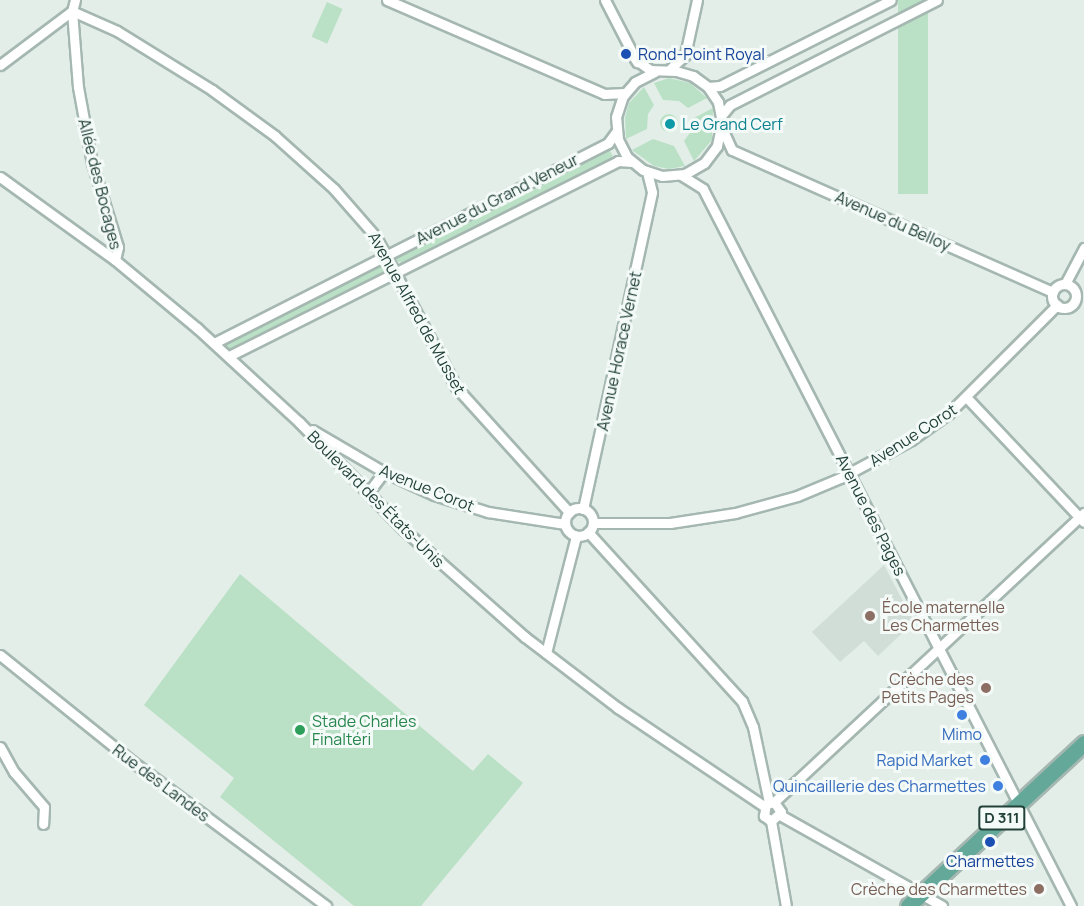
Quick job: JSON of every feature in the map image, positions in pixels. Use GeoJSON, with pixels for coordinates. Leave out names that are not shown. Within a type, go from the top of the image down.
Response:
{"type":"FeatureCollection","features":[{"type":"Feature","properties":{"kind":"main road","name":"D 311"},"geometry":{"type":"LineString","coordinates":[[908,906],[1084,742]]}},
{"type":"Feature","properties":{"kind":"street","name":"Allée des Bocages"},"geometry":{"type":"LineString","coordinates":[[75,0],[72,11],[78,87],[92,163],[118,248],[114,260]]}},
{"type":"Feature","properties":{"kind":"street"},"geometry":{"type":"LineString","coordinates":[[387,0],[604,94],[625,93]]}},
{"type":"Feature","properties":{"kind":"street"},"geometry":{"type":"LineString","coordinates":[[605,0],[635,59],[635,82]]}},
{"type":"Feature","properties":{"kind":"street"},"geometry":{"type":"LineString","coordinates":[[693,76],[685,55],[697,0]]}},
{"type":"Feature","properties":{"kind":"street"},"geometry":{"type":"LineString","coordinates":[[708,87],[720,86],[891,0]]}},
{"type":"Feature","properties":{"kind":"street"},"geometry":{"type":"LineString","coordinates":[[722,116],[727,106],[937,0]]}},
{"type":"Feature","properties":{"kind":"street"},"geometry":{"type":"LineString","coordinates":[[0,65],[72,11]]}},
{"type":"Feature","properties":{"kind":"street","name":"Avenue Alfred de Musset"},"geometry":{"type":"LineString","coordinates":[[72,11],[143,46],[243,111],[334,189],[366,223],[387,255],[456,387],[569,512]]}},
{"type":"Feature","properties":{"kind":"street"},"geometry":{"type":"LineString","coordinates":[[669,70],[685,55]]}},
{"type":"Feature","properties":{"kind":"street"},"geometry":{"type":"LineString","coordinates":[[635,59],[655,72]]}},
{"type":"Feature","properties":{"kind":"street"},"geometry":{"type":"LineString","coordinates":[[669,70],[693,76],[708,87],[722,116],[722,128],[732,150],[707,160],[681,175],[670,177],[647,172],[632,162],[616,132],[617,112],[625,93],[635,82],[655,72],[669,70]]}},
{"type":"Feature","properties":{"kind":"street"},"geometry":{"type":"LineString","coordinates":[[604,94],[617,112]]}},
{"type":"Feature","properties":{"kind":"street"},"geometry":{"type":"LineString","coordinates":[[681,175],[703,189],[707,160],[722,128]]}},
{"type":"Feature","properties":{"kind":"street","name":"Avenue du Grand Veneur"},"geometry":{"type":"LineString","coordinates":[[214,343],[608,143],[616,132]]}},
{"type":"Feature","properties":{"kind":"street","name":"Avenue du Belloy"},"geometry":{"type":"LineString","coordinates":[[732,150],[1053,292]]}},
{"type":"Feature","properties":{"kind":"street","name":"Avenue du Grand Veneur"},"geometry":{"type":"LineString","coordinates":[[229,356],[618,161],[632,162]]}},
{"type":"Feature","properties":{"kind":"street"},"geometry":{"type":"LineString","coordinates":[[647,172],[652,192],[670,177]]}},
{"type":"Feature","properties":{"kind":"street","name":"Boulevard des États-Unis"},"geometry":{"type":"LineString","coordinates":[[0,177],[114,260],[229,356],[463,584],[546,653],[618,708],[769,804]]}},
{"type":"Feature","properties":{"kind":"street","name":"Avenue des Pages"},"geometry":{"type":"LineString","coordinates":[[703,189],[1071,906]]}},
{"type":"Feature","properties":{"kind":"street","name":"Avenue Horace Vernet"},"geometry":{"type":"LineString","coordinates":[[583,509],[652,192]]}},
{"type":"Feature","properties":{"kind":"street"},"geometry":{"type":"LineString","coordinates":[[1084,248],[1065,284],[1053,292],[1057,305],[1067,307],[1078,298],[1084,285]]}},
{"type":"Feature","properties":{"kind":"street"},"geometry":{"type":"LineString","coordinates":[[1065,284],[1078,298]]}},
{"type":"Feature","properties":{"kind":"street","name":"Avenue Corot"},"geometry":{"type":"LineString","coordinates":[[576,536],[590,528],[670,523],[735,513],[797,496],[850,473],[911,440],[968,398],[1057,305]]}},
{"type":"Feature","properties":{"kind":"street"},"geometry":{"type":"LineString","coordinates":[[942,906],[776,818],[764,816],[769,804],[1082,517],[968,398]]}},
{"type":"Feature","properties":{"kind":"street","name":"Avenue Corot"},"geometry":{"type":"LineString","coordinates":[[299,422],[384,472],[461,505],[565,524]]}},
{"type":"Feature","properties":{"kind":"street"},"geometry":{"type":"LineString","coordinates":[[368,493],[384,472]]}},
{"type":"Feature","properties":{"kind":"street"},"geometry":{"type":"LineString","coordinates":[[546,653],[576,536],[565,524],[569,512],[583,509],[590,528],[742,701],[753,727],[769,804]]}},
{"type":"Feature","properties":{"kind":"street","name":"Rue des Landes"},"geometry":{"type":"LineString","coordinates":[[0,655],[133,762],[326,906]]}},
{"type":"Feature","properties":{"kind":"street"},"geometry":{"type":"LineString","coordinates":[[0,747],[14,772],[44,807],[43,824]]}},
{"type":"Feature","properties":{"kind":"street"},"geometry":{"type":"LineString","coordinates":[[769,804],[780,806],[776,818],[786,906]]}},
{"type":"Feature","properties":{"kind":"shaded area","name":"École maternelle Les Charmettes"},"geometry":{"type":"Polygon","coordinates":[[[884,565],[914,622],[878,656],[864,641],[840,662],[812,632],[884,565]]]}},
{"type":"Feature","properties":{"kind":"green space"},"geometry":{"type":"Polygon","coordinates":[[[898,0],[928,0],[928,194],[898,194],[898,0]]]}},
{"type":"Feature","properties":{"kind":"green space"},"geometry":{"type":"Polygon","coordinates":[[[327,2],[343,9],[327,44],[312,37],[327,2]]]}},
{"type":"Feature","properties":{"kind":"green space"},"geometry":{"type":"Polygon","coordinates":[[[669,78],[690,83],[707,98],[688,108],[679,101],[663,100],[654,83],[669,78]]]}},
{"type":"Feature","properties":{"kind":"green space"},"geometry":{"type":"Polygon","coordinates":[[[644,87],[654,105],[648,114],[647,129],[626,139],[625,118],[629,103],[644,87]]]}},
{"type":"Feature","properties":{"kind":"green space"},"geometry":{"type":"Polygon","coordinates":[[[713,108],[712,140],[694,161],[684,141],[692,130],[692,119],[713,108]]]}},
{"type":"Feature","properties":{"kind":"green space"},"geometry":{"type":"Polygon","coordinates":[[[669,114],[675,117],[678,123],[675,129],[669,132],[663,129],[660,123],[663,117],[669,114]]]}},
{"type":"Feature","properties":{"kind":"green space"},"geometry":{"type":"Polygon","coordinates":[[[653,139],[674,146],[685,166],[669,169],[654,166],[632,150],[653,139]]]}},
{"type":"Feature","properties":{"kind":"green space"},"geometry":{"type":"Polygon","coordinates":[[[608,146],[614,159],[404,264],[397,261],[396,255],[608,146]]]}},
{"type":"Feature","properties":{"kind":"green space"},"geometry":{"type":"Polygon","coordinates":[[[381,262],[387,267],[386,274],[236,350],[226,347],[225,341],[381,262]]]}},
{"type":"Feature","properties":{"kind":"green space","name":"Stade Charles Finaltéri"},"geometry":{"type":"Polygon","coordinates":[[[240,574],[473,771],[488,754],[523,783],[421,906],[354,906],[220,797],[234,778],[144,705],[240,574]]]}},
{"type":"Feature","properties":{"kind":"place","name":"Rond-Point Royal"},"geometry":{"type":"Point","coordinates":[626,54]}},
{"type":"Feature","properties":{"kind":"place","name":"Le Grand Cerf"},"geometry":{"type":"Point","coordinates":[670,124]}},
{"type":"Feature","properties":{"kind":"place","name":"École maternelle Les Charmettes"},"geometry":{"type":"Point","coordinates":[870,616]}},
{"type":"Feature","properties":{"kind":"place","name":"Crèche des Petits Pages"},"geometry":{"type":"Point","coordinates":[986,688]}},
{"type":"Feature","properties":{"kind":"place","name":"Mimo"},"geometry":{"type":"Point","coordinates":[962,715]}},
{"type":"Feature","properties":{"kind":"place","name":"Stade Charles Finaltéri"},"geometry":{"type":"Point","coordinates":[300,730]}},
{"type":"Feature","properties":{"kind":"place","name":"Rapid Market"},"geometry":{"type":"Point","coordinates":[985,760]}},
{"type":"Feature","properties":{"kind":"place","name":"Quincaillerie des Charmettes"},"geometry":{"type":"Point","coordinates":[998,786]}},
{"type":"Feature","properties":{"kind":"place","name":"Charmettes"},"geometry":{"type":"Point","coordinates":[990,842]}},
{"type":"Feature","properties":{"kind":"place","name":"Crèche des Charmettes"},"geometry":{"type":"Point","coordinates":[1039,889]}}]}
